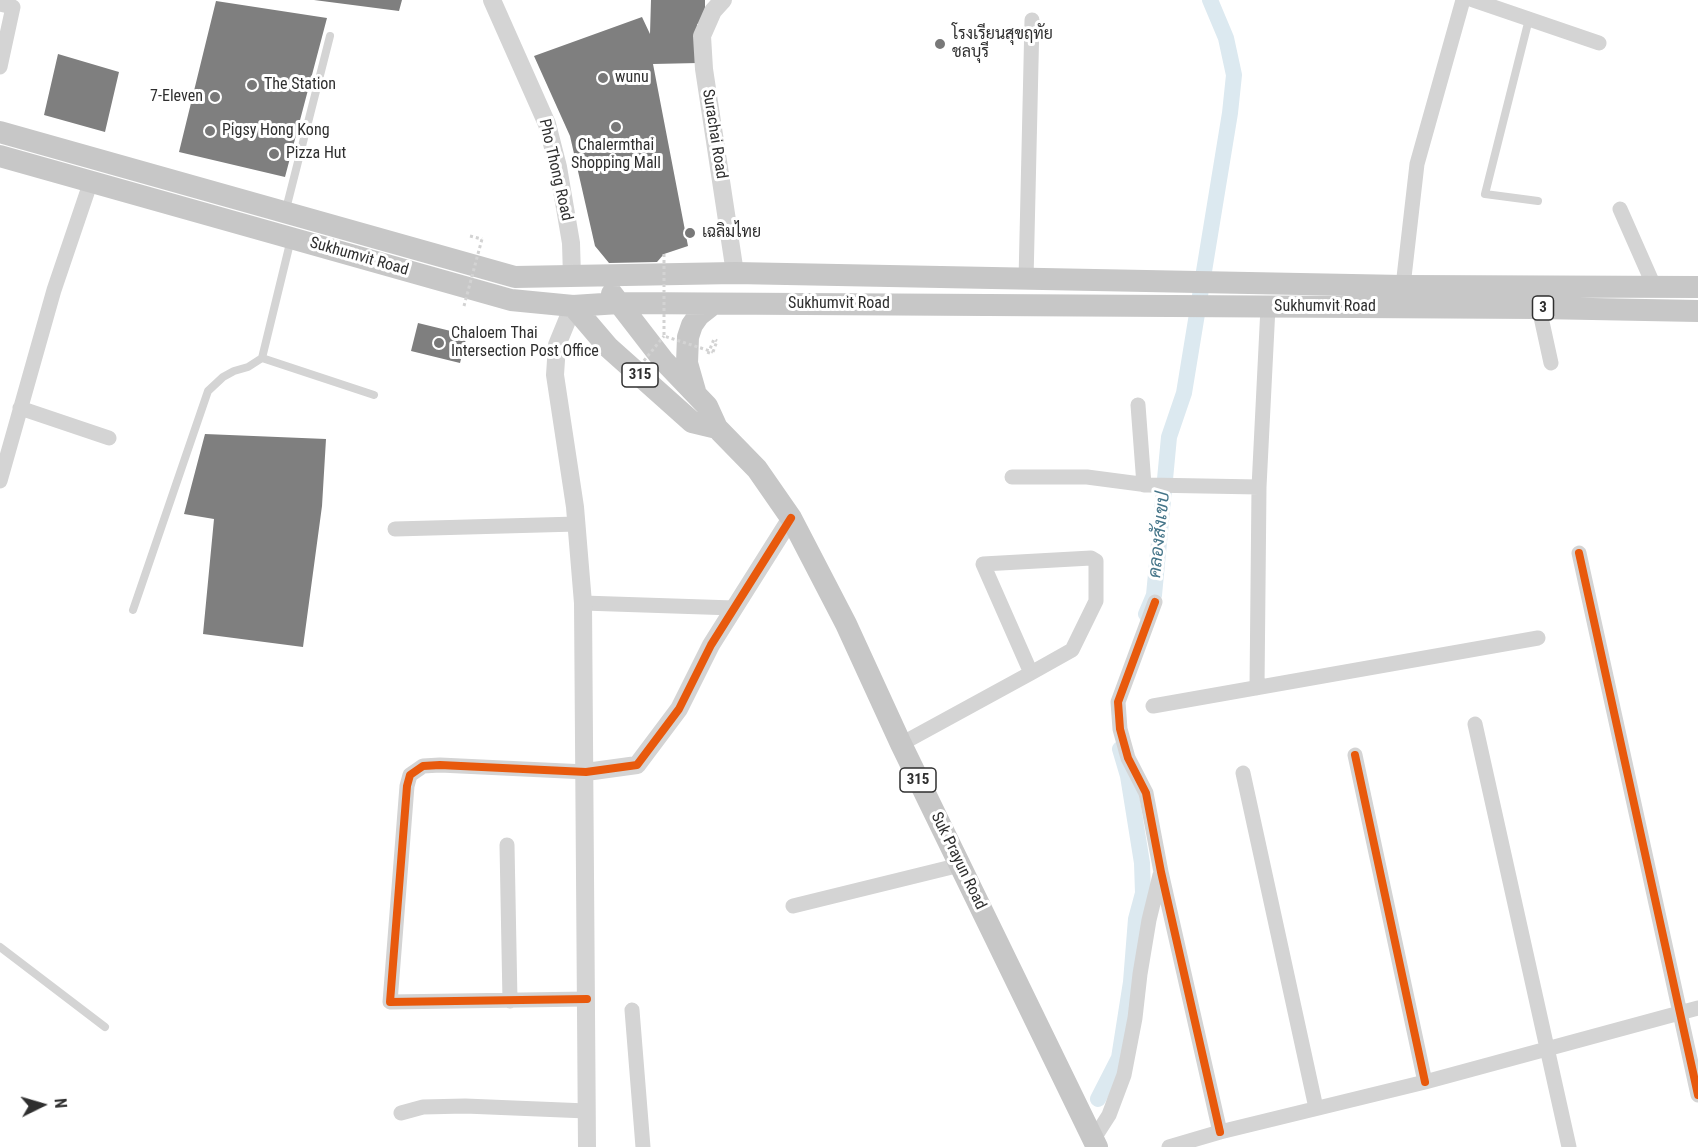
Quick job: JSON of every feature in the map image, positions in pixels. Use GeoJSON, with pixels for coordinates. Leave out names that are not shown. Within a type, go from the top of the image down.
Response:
{"type":"FeatureCollection","features":[{"type":"Feature","properties":{"kind":"main road","name":"Sukhumvit Road"},"geometry":{"type":"LineString","coordinates":[[0,132],[515,277],[735,273],[1026,280],[1191,281],[1539,308],[1698,312]]}},
{"type":"Feature","properties":{"kind":"main road","name":"Sukhumvit Road"},"geometry":{"type":"LineString","coordinates":[[0,156],[511,300],[573,306],[619,303],[1268,307],[1395,297],[1654,286],[1698,287]]}},
{"type":"Feature","properties":{"kind":"main road","name":"Suk Prayun Road"},"geometry":{"type":"LineString","coordinates":[[598,276],[663,360],[707,406],[717,428],[757,469],[791,518],[846,624],[1093,1145]]}},
{"type":"Feature","properties":{"kind":"main road"},"geometry":{"type":"LineString","coordinates":[[572,277],[573,306]]}},
{"type":"Feature","properties":{"kind":"main road"},"geometry":{"type":"LineString","coordinates":[[697,394],[687,363],[688,337],[699,315],[713,304]]}},
{"type":"Feature","properties":{"kind":"main road","name":"Suk Prayun Road"},"geometry":{"type":"LineString","coordinates":[[573,306],[608,347],[692,422],[717,428]]}},
{"type":"Feature","properties":{"kind":"street","name":"Pho Thong Road"},"geometry":{"type":"LineString","coordinates":[[492,0],[547,124],[558,167],[571,243],[572,277]]}},
{"type":"Feature","properties":{"kind":"street","name":"Surachai Road"},"geometry":{"type":"LineString","coordinates":[[723,0],[713,11],[702,36],[704,69],[735,273]]}},
{"type":"Feature","properties":{"kind":"street"},"geometry":{"type":"LineString","coordinates":[[1395,297],[1417,164],[1463,0]]}},
{"type":"Feature","properties":{"kind":"street"},"geometry":{"type":"LineString","coordinates":[[1473,0],[1599,42]]}},
{"type":"Feature","properties":{"kind":"street"},"geometry":{"type":"LineString","coordinates":[[0,67],[9,4]]}},
{"type":"Feature","properties":{"kind":"street"},"geometry":{"type":"LineString","coordinates":[[1026,280],[1032,20]]}},
{"type":"Feature","properties":{"kind":"street"},"geometry":{"type":"LineString","coordinates":[[0,481],[54,290],[91,181]]}},
{"type":"Feature","properties":{"kind":"street"},"geometry":{"type":"LineString","coordinates":[[1620,209],[1654,286]]}},
{"type":"Feature","properties":{"kind":"street"},"geometry":{"type":"LineString","coordinates":[[573,306],[557,345],[555,375],[577,524],[583,603],[587,1147]]}},
{"type":"Feature","properties":{"kind":"street"},"geometry":{"type":"LineString","coordinates":[[1257,688],[1259,487],[1268,307]]}},
{"type":"Feature","properties":{"kind":"street"},"geometry":{"type":"LineString","coordinates":[[1539,308],[1551,363]]}},
{"type":"Feature","properties":{"kind":"street"},"geometry":{"type":"LineString","coordinates":[[1138,405],[1146,485]]}},
{"type":"Feature","properties":{"kind":"street"},"geometry":{"type":"LineString","coordinates":[[20,408],[110,438]]}},
{"type":"Feature","properties":{"kind":"street"},"geometry":{"type":"LineString","coordinates":[[1012,477],[1087,477],[1146,485],[1259,487]]}},
{"type":"Feature","properties":{"kind":"street"},"geometry":{"type":"LineString","coordinates":[[587,999],[390,1002],[407,786],[410,775],[423,766],[440,765],[586,772],[637,765],[679,709],[711,645],[791,518]]}},
{"type":"Feature","properties":{"kind":"street"},"geometry":{"type":"LineString","coordinates":[[395,529],[577,524]]}},
{"type":"Feature","properties":{"kind":"street"},"geometry":{"type":"LineString","coordinates":[[1579,553],[1698,1095]]}},
{"type":"Feature","properties":{"kind":"street"},"geometry":{"type":"LineString","coordinates":[[901,744],[1031,673],[1072,650],[1096,601],[1096,561],[1091,558],[983,564],[1031,673]]}},
{"type":"Feature","properties":{"kind":"street"},"geometry":{"type":"LineString","coordinates":[[1155,602],[1118,702],[1120,729],[1128,758],[1146,793],[1161,872],[1220,1132]]}},
{"type":"Feature","properties":{"kind":"street"},"geometry":{"type":"LineString","coordinates":[[583,603],[734,608]]}},
{"type":"Feature","properties":{"kind":"street"},"geometry":{"type":"LineString","coordinates":[[1154,706],[1538,638]]}},
{"type":"Feature","properties":{"kind":"street"},"geometry":{"type":"LineString","coordinates":[[1475,724],[1569,1147]]}},
{"type":"Feature","properties":{"kind":"street"},"geometry":{"type":"LineString","coordinates":[[1355,755],[1425,1082]]}},
{"type":"Feature","properties":{"kind":"street"},"geometry":{"type":"LineString","coordinates":[[1243,773],[1316,1108]]}},
{"type":"Feature","properties":{"kind":"street"},"geometry":{"type":"LineString","coordinates":[[507,845],[510,1001]]}},
{"type":"Feature","properties":{"kind":"street"},"geometry":{"type":"LineString","coordinates":[[794,906],[960,865]]}},
{"type":"Feature","properties":{"kind":"street"},"geometry":{"type":"LineString","coordinates":[[1093,1145],[1109,1115],[1124,1075],[1149,920],[1161,872]]}},
{"type":"Feature","properties":{"kind":"street"},"geometry":{"type":"LineString","coordinates":[[1169,1147],[1220,1132],[1425,1082],[1698,1008]]}},
{"type":"Feature","properties":{"kind":"street"},"geometry":{"type":"LineString","coordinates":[[632,1010],[643,1147]]}},
{"type":"Feature","properties":{"kind":"street"},"geometry":{"type":"LineString","coordinates":[[401,1113],[423,1107],[465,1106],[588,1111]]}},
{"type":"Feature","properties":{"kind":"lane"},"geometry":{"type":"LineString","coordinates":[[1529,19],[1485,194],[1538,201]]}},
{"type":"Feature","properties":{"kind":"lane"},"geometry":{"type":"LineString","coordinates":[[286,212],[330,36]]}},
{"type":"Feature","properties":{"kind":"lane"},"geometry":{"type":"LineString","coordinates":[[133,610],[208,391],[223,377],[248,367],[262,358],[292,238]]}},
{"type":"Feature","properties":{"kind":"lane"},"geometry":{"type":"LineString","coordinates":[[262,358],[374,395]]}},
{"type":"Feature","properties":{"kind":"lane"},"geometry":{"type":"LineString","coordinates":[[0,947],[105,1027]]}},
{"type":"Feature","properties":{"kind":"path"},"geometry":{"type":"LineString","coordinates":[[464,306],[482,239],[470,236]]}},
{"type":"Feature","properties":{"kind":"path"},"geometry":{"type":"LineString","coordinates":[[625,384],[664,336],[664,254]]}},
{"type":"Feature","properties":{"kind":"path"},"geometry":{"type":"LineString","coordinates":[[664,336],[713,352],[717,341],[714,339],[708,354]]}},
{"type":"Feature","properties":{"kind":"building"},"geometry":{"type":"Polygon","coordinates":[[[314,0],[402,0],[399,11],[314,0]]]}},
{"type":"Feature","properties":{"kind":"building","name":"Chalermthai Shopping Mall"},"geometry":{"type":"Polygon","coordinates":[[[651,0],[705,0],[705,23],[697,24],[698,63],[653,64],[688,246],[664,254],[657,262],[609,263],[595,246],[570,136],[534,56],[642,17],[650,34],[651,0]]]}},
{"type":"Feature","properties":{"kind":"building","name":"The Station"},"geometry":{"type":"Polygon","coordinates":[[[216,1],[327,18],[285,177],[179,152],[216,1]]]}},
{"type":"Feature","properties":{"kind":"building"},"geometry":{"type":"Polygon","coordinates":[[[58,54],[119,72],[105,132],[44,115],[58,54]]]}},
{"type":"Feature","properties":{"kind":"building","name":"Chaloem Thai Intersection Post Office"},"geometry":{"type":"Polygon","coordinates":[[[418,323],[467,335],[460,363],[411,351],[418,323]]]}},
{"type":"Feature","properties":{"kind":"building"},"geometry":{"type":"Polygon","coordinates":[[[205,434],[326,439],[322,506],[303,647],[203,634],[214,519],[184,514],[205,434]]]}},
{"type":"Feature","properties":{"kind":"waterway","name":"คลองสังเขป"},"geometry":{"type":"LineString","coordinates":[[1146,614],[1154,595],[1169,437],[1184,393],[1230,113],[1234,75],[1226,38],[1210,0]]}},
{"type":"Feature","properties":{"kind":"waterway","name":"คลองสังเขป"},"geometry":{"type":"LineString","coordinates":[[1098,1099],[1119,1058],[1131,982],[1136,919],[1143,893],[1142,863],[1128,776],[1120,749]]}},
{"type":"Feature","properties":{"kind":"cycle path"},"geometry":{"type":"LineString","coordinates":[[587,999],[390,1002],[407,786],[410,775],[423,766],[440,765],[586,772],[637,765],[679,709],[711,645],[791,518]]}},
{"type":"Feature","properties":{"kind":"cycle path"},"geometry":{"type":"LineString","coordinates":[[1579,553],[1698,1095]]}},
{"type":"Feature","properties":{"kind":"cycle path"},"geometry":{"type":"LineString","coordinates":[[1155,602],[1118,702],[1120,729],[1128,758],[1146,793],[1161,872],[1220,1132]]}},
{"type":"Feature","properties":{"kind":"cycle path"},"geometry":{"type":"LineString","coordinates":[[1355,755],[1425,1082]]}},
{"type":"Feature","properties":{"kind":"place","name":"โรงเรียนสุขฤทัย ชลบุรี"},"geometry":{"type":"Point","coordinates":[940,44]}},
{"type":"Feature","properties":{"kind":"place","name":"wunu"},"geometry":{"type":"Point","coordinates":[603,78]}},
{"type":"Feature","properties":{"kind":"place","name":"The Station"},"geometry":{"type":"Point","coordinates":[252,85]}},
{"type":"Feature","properties":{"kind":"place","name":"7-Eleven"},"geometry":{"type":"Point","coordinates":[215,97]}},
{"type":"Feature","properties":{"kind":"place","name":"Chalermthai Shopping Mall"},"geometry":{"type":"Point","coordinates":[616,127]}},
{"type":"Feature","properties":{"kind":"place","name":"Pigsy Hong Kong"},"geometry":{"type":"Point","coordinates":[210,131]}},
{"type":"Feature","properties":{"kind":"place","name":"Pizza Hut"},"geometry":{"type":"Point","coordinates":[274,154]}},
{"type":"Feature","properties":{"kind":"place","name":"เฉลิมไทย"},"geometry":{"type":"Point","coordinates":[690,233]}},
{"type":"Feature","properties":{"kind":"place","name":"Chaloem Thai Intersection Post Office"},"geometry":{"type":"Point","coordinates":[439,343]}}]}
